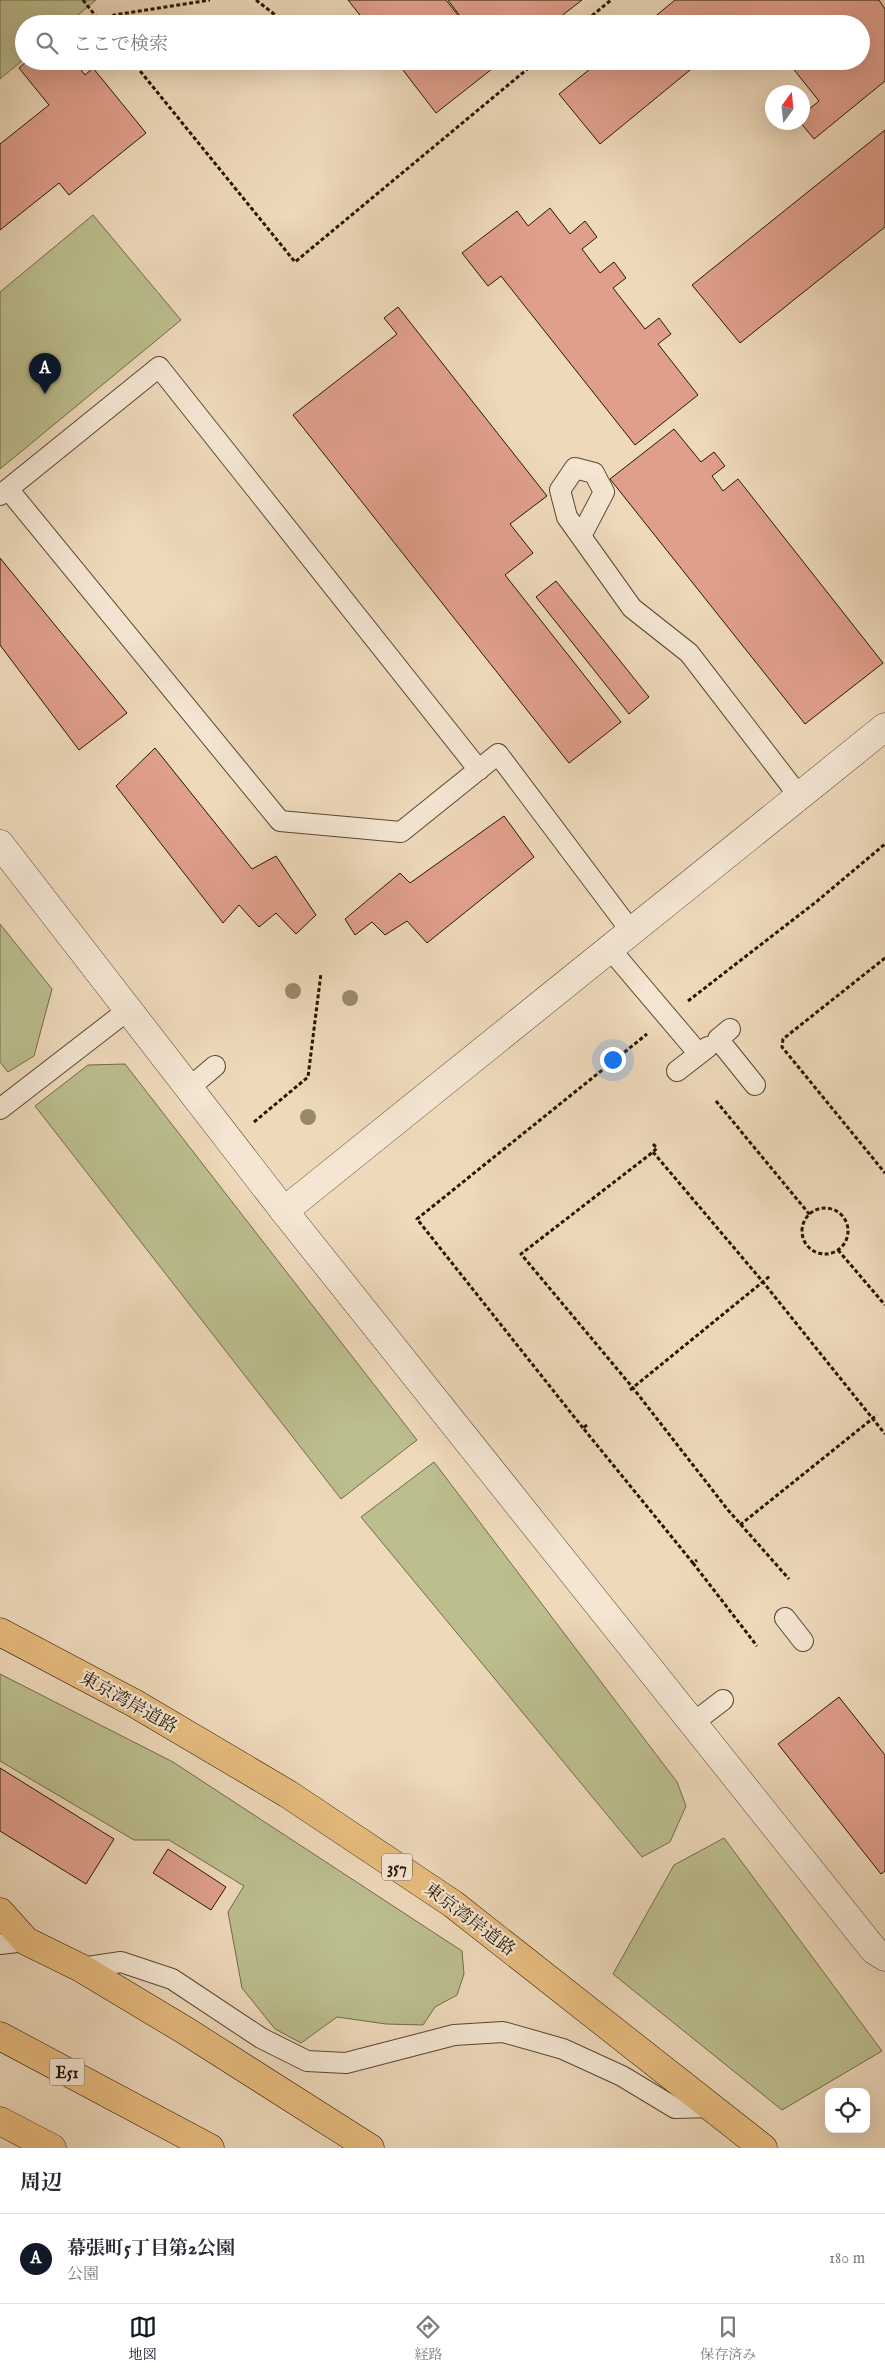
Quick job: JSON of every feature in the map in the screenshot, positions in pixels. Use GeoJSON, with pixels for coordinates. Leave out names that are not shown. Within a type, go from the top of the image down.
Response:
{"type":"FeatureCollection","features":[{"type":"Feature","properties":{"kind":"highway","name":"東京湾岸道路"},"geometry":{"type":"LineString","coordinates":[[0,1632],[134,1703],[288,1794],[453,1904],[763,2148]]}},
{"type":"Feature","properties":{"kind":"highway"},"geometry":{"type":"LineString","coordinates":[[0,1912],[13,1942]]}},
{"type":"Feature","properties":{"kind":"highway"},"geometry":{"type":"LineString","coordinates":[[0,1932],[13,1942],[81,1968],[186,2031],[370,2148]]}},
{"type":"Feature","properties":{"kind":"highway","name":"E51"},"geometry":{"type":"LineString","coordinates":[[0,2036],[210,2148]]}},
{"type":"Feature","properties":{"kind":"highway"},"geometry":{"type":"LineString","coordinates":[[0,2121],[52,2148]]}},
{"type":"Feature","properties":{"kind":"street"},"geometry":{"type":"LineString","coordinates":[[284,1211],[885,727]]}},
{"type":"Feature","properties":{"kind":"street"},"geometry":{"type":"LineString","coordinates":[[0,844],[284,1211],[874,1950],[885,1957]]}},
{"type":"Feature","properties":{"kind":"lane"},"geometry":{"type":"LineString","coordinates":[[479,770],[159,367],[4,492],[280,821],[401,832],[479,770],[498,754],[632,931]]}},
{"type":"Feature","properties":{"kind":"lane"},"geometry":{"type":"LineString","coordinates":[[581,536],[632,608],[689,653],[799,796]]}},
{"type":"Feature","properties":{"kind":"lane"},"geometry":{"type":"LineString","coordinates":[[610,949],[699,1054]]}},
{"type":"Feature","properties":{"kind":"lane"},"geometry":{"type":"LineString","coordinates":[[0,1109],[128,1010]]}},
{"type":"Feature","properties":{"kind":"lane"},"geometry":{"type":"LineString","coordinates":[[677,1071],[724,1034],[755,1085]]}},
{"type":"Feature","properties":{"kind":"lane"},"geometry":{"type":"LineString","coordinates":[[189,1088],[214,1066]]}},
{"type":"Feature","properties":{"kind":"lane"},"geometry":{"type":"LineString","coordinates":[[785,1618],[803,1640]]}},
{"type":"Feature","properties":{"kind":"lane"},"geometry":{"type":"LineString","coordinates":[[693,1723],[723,1700]]}},
{"type":"Feature","properties":{"kind":"lane"},"geometry":{"type":"LineString","coordinates":[[81,1968],[120,1962],[172,1979],[261,2038],[307,2061],[346,2063],[454,2035],[503,2032],[563,2049],[622,2076],[675,2108],[712,2107]]}},
{"type":"Feature","properties":{"kind":"path"},"geometry":{"type":"LineString","coordinates":[[83,0],[95,15]]}},
{"type":"Feature","properties":{"kind":"path"},"geometry":{"type":"LineString","coordinates":[[114,15],[210,0]]}},
{"type":"Feature","properties":{"kind":"path"},"geometry":{"type":"LineString","coordinates":[[256,0],[275,15]]}},
{"type":"Feature","properties":{"kind":"path"},"geometry":{"type":"LineString","coordinates":[[593,15],[611,0]]}},
{"type":"Feature","properties":{"kind":"path"},"geometry":{"type":"LineString","coordinates":[[139,70],[295,262],[526,70]]}},
{"type":"Feature","properties":{"kind":"path"},"geometry":{"type":"LineString","coordinates":[[688,1001],[816,902],[885,844]]}},
{"type":"Feature","properties":{"kind":"path"},"geometry":{"type":"LineString","coordinates":[[885,958],[783,1039],[782,1047],[885,1173]]}},
{"type":"Feature","properties":{"kind":"path"},"geometry":{"type":"LineString","coordinates":[[250,1124],[308,1077],[321,973]]}},
{"type":"Feature","properties":{"kind":"path"},"geometry":{"type":"LineString","coordinates":[[650,1032],[598,1076],[417,1219],[693,1563],[757,1646]]}},
{"type":"Feature","properties":{"kind":"path"},"geometry":{"type":"LineString","coordinates":[[716,1101],[810,1214]]}},
{"type":"Feature","properties":{"kind":"path"},"geometry":{"type":"LineString","coordinates":[[653,1144],[657,1148],[653,1152],[521,1254],[728,1510],[789,1579]]}},
{"type":"Feature","properties":{"kind":"path"},"geometry":{"type":"LineString","coordinates":[[653,1152],[763,1282],[885,1434]]}},
{"type":"Feature","properties":{"kind":"path"},"geometry":{"type":"LineString","coordinates":[[828,1208],[842,1215],[848,1230],[847,1237],[838,1250],[825,1254],[806,1247],[802,1232],[803,1223],[810,1214],[820,1209],[828,1208]]}},
{"type":"Feature","properties":{"kind":"path"},"geometry":{"type":"LineString","coordinates":[[838,1250],[885,1305]]}},
{"type":"Feature","properties":{"kind":"path"},"geometry":{"type":"LineString","coordinates":[[631,1389],[770,1276]]}},
{"type":"Feature","properties":{"kind":"path"},"geometry":{"type":"LineString","coordinates":[[741,1525],[877,1415]]}},
{"type":"Feature","properties":{"kind":"path"},"geometry":{"type":"LineString","coordinates":[[583,1428],[587,1425]]}},
{"type":"Feature","properties":{"kind":"path"},"geometry":{"type":"LineString","coordinates":[[693,1563],[697,1560]]}},
{"type":"Feature","properties":{"kind":"green space"},"geometry":{"type":"Polygon","coordinates":[[[0,0],[96,0],[78,15],[15,15],[15,66],[0,79],[0,0]]]}},
{"type":"Feature","properties":{"kind":"green space"},"geometry":{"type":"Polygon","coordinates":[[[93,215],[181,320],[0,469],[0,292],[93,215]]]}},
{"type":"Feature","properties":{"kind":"green space"},"geometry":{"type":"Polygon","coordinates":[[[0,924],[52,989],[34,1056],[8,1072],[0,1062],[0,924]]]}},
{"type":"Feature","properties":{"kind":"green space"},"geometry":{"type":"Polygon","coordinates":[[[125,1064],[417,1440],[341,1499],[35,1106],[88,1065],[125,1064]]]}},
{"type":"Feature","properties":{"kind":"green space"},"geometry":{"type":"Polygon","coordinates":[[[434,1462],[677,1782],[686,1806],[670,1842],[642,1857],[361,1517],[434,1462]]]}},
{"type":"Feature","properties":{"kind":"green space"},"geometry":{"type":"Polygon","coordinates":[[[0,1674],[173,1762],[462,1951],[464,1974],[457,1995],[435,2007],[423,2025],[386,2024],[337,2017],[301,2043],[275,2029],[242,1988],[228,1912],[244,1886],[169,1840],[134,1840],[0,1761],[0,1674]]]}},
{"type":"Feature","properties":{"kind":"green space"},"geometry":{"type":"Polygon","coordinates":[[[724,1838],[882,2051],[782,2110],[613,1974],[674,1865],[724,1838]]]}},
{"type":"Feature","properties":{"kind":"building"},"geometry":{"type":"Polygon","coordinates":[[[348,0],[446,0],[458,15],[360,15],[348,0]]]}},
{"type":"Feature","properties":{"kind":"building"},"geometry":{"type":"Polygon","coordinates":[[[448,0],[582,0],[563,15],[459,15],[448,0]]]}},
{"type":"Feature","properties":{"kind":"building"},"geometry":{"type":"Polygon","coordinates":[[[675,0],[879,0],[885,9],[885,81],[814,139],[807,130],[810,130],[810,108],[819,101],[810,90],[810,85],[806,85],[794,70],[870,70],[870,15],[657,15],[675,0]]]}},
{"type":"Feature","properties":{"kind":"building"},"geometry":{"type":"Polygon","coordinates":[[[21,70],[81,70],[85,75],[91,70],[95,70],[146,133],[69,195],[59,183],[0,230],[0,144],[49,105],[21,70]]]}},
{"type":"Feature","properties":{"kind":"building"},"geometry":{"type":"Polygon","coordinates":[[[403,70],[491,70],[436,113],[403,70]]]}},
{"type":"Feature","properties":{"kind":"building"},"geometry":{"type":"Polygon","coordinates":[[[589,70],[690,70],[600,144],[559,94],[589,70]]]}},
{"type":"Feature","properties":{"kind":"building"},"geometry":{"type":"Polygon","coordinates":[[[885,130],[885,227],[740,343],[692,285],[885,130]]]}},
{"type":"Feature","properties":{"kind":"building"},"geometry":{"type":"Polygon","coordinates":[[[550,208],[570,234],[585,221],[597,237],[582,249],[600,273],[614,262],[626,278],[613,288],[645,329],[659,318],[671,334],[658,344],[698,395],[635,445],[501,276],[488,286],[462,253],[517,211],[528,226],[550,208]]]}},
{"type":"Feature","properties":{"kind":"building"},"geometry":{"type":"Polygon","coordinates":[[[398,307],[547,496],[510,524],[533,553],[505,575],[621,722],[569,763],[293,415],[397,334],[384,318],[398,307]]]}},
{"type":"Feature","properties":{"kind":"building"},"geometry":{"type":"Polygon","coordinates":[[[674,429],[701,462],[714,452],[725,466],[712,476],[723,491],[738,479],[883,663],[805,724],[610,479],[674,429]]]}},
{"type":"Feature","properties":{"kind":"building"},"geometry":{"type":"Polygon","coordinates":[[[0,558],[127,713],[79,750],[0,645],[0,558]]]}},
{"type":"Feature","properties":{"kind":"building"},"geometry":{"type":"Polygon","coordinates":[[[556,581],[649,697],[629,714],[536,597],[556,581]]]}},
{"type":"Feature","properties":{"kind":"building"},"geometry":{"type":"Polygon","coordinates":[[[155,748],[252,869],[276,856],[316,915],[296,934],[276,913],[259,927],[239,905],[223,923],[116,786],[155,748]]]}},
{"type":"Feature","properties":{"kind":"building"},"geometry":{"type":"Polygon","coordinates":[[[504,816],[534,857],[427,943],[407,921],[385,935],[372,922],[355,935],[345,919],[400,873],[410,883],[504,816]]]}},
{"type":"Feature","properties":{"kind":"building"},"geometry":{"type":"Polygon","coordinates":[[[839,1697],[885,1755],[885,1871],[881,1874],[778,1744],[839,1697]]]}},
{"type":"Feature","properties":{"kind":"building"},"geometry":{"type":"Polygon","coordinates":[[[0,1768],[114,1839],[86,1884],[0,1831],[0,1768]]]}},
{"type":"Feature","properties":{"kind":"building"},"geometry":{"type":"Polygon","coordinates":[[[168,1849],[226,1887],[211,1910],[153,1873],[168,1849]]]}},
{"type":"Feature","properties":{"kind":"place","name":"幕張町5丁目第2公園"},"geometry":{"type":"Point","coordinates":[45,394]}}]}
